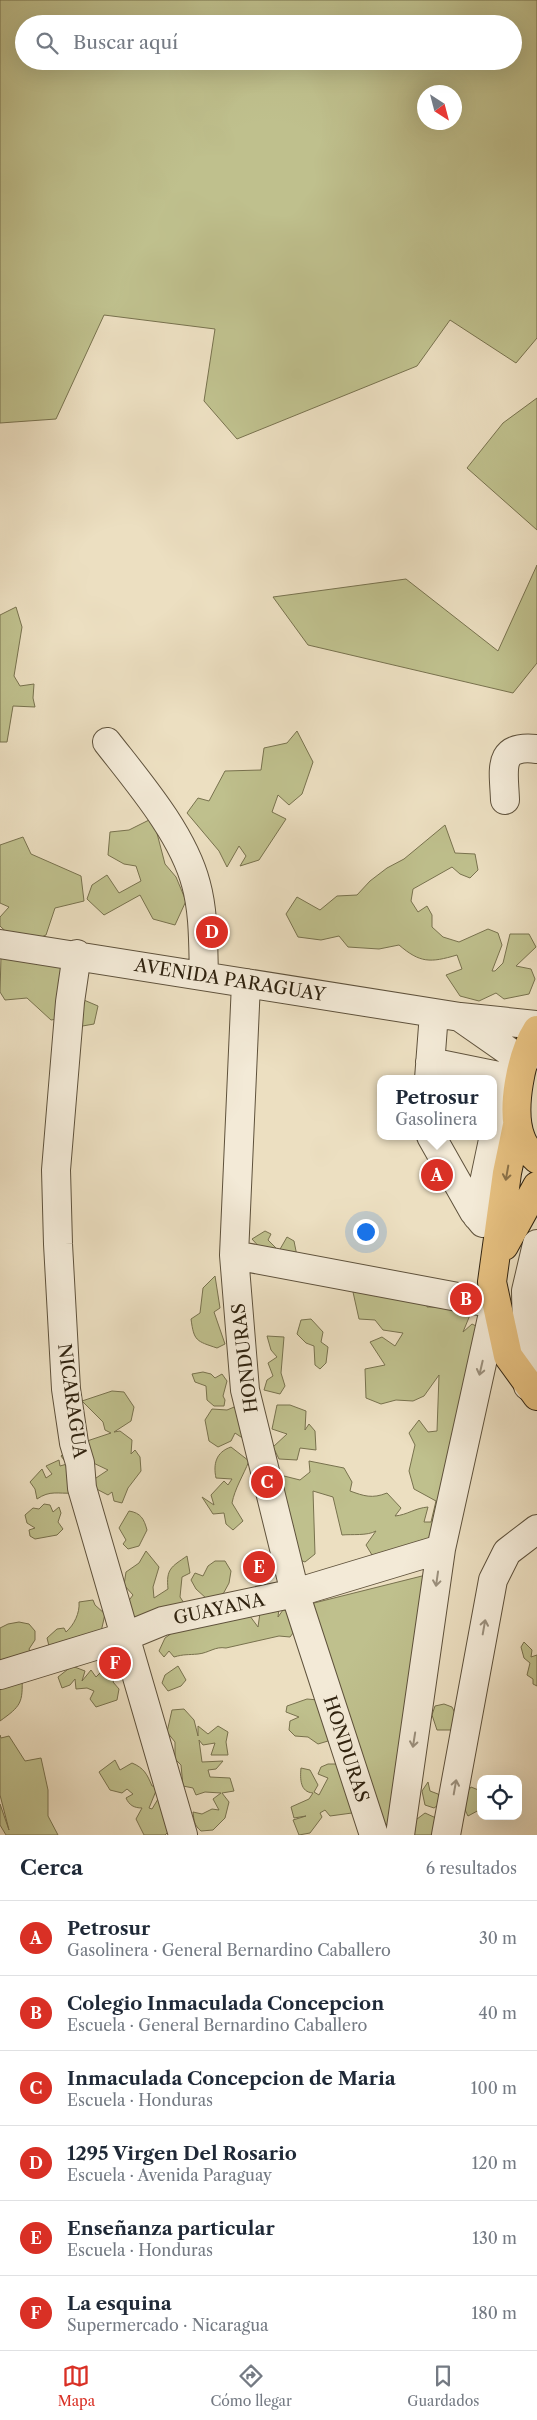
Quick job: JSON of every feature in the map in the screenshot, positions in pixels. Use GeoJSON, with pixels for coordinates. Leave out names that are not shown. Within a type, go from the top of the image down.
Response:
{"type":"FeatureCollection","features":[{"type":"Feature","properties":{"kind":"highway"},"geometry":{"type":"LineString","coordinates":[[533,1391],[508,1356],[492,1282],[507,1173],[517,1125],[516,1073],[537,1030]]}},
{"type":"Feature","properties":{"kind":"highway"},"geometry":{"type":"LineString","coordinates":[[517,1125],[525,1146],[537,1159]]}},
{"type":"Feature","properties":{"kind":"highway"},"geometry":{"type":"LineString","coordinates":[[497,1252],[537,1186]]}},
{"type":"Feature","properties":{"kind":"street"},"geometry":{"type":"LineString","coordinates":[[107,742],[155,804],[179,843],[196,884],[200,911],[204,976]]}},
{"type":"Feature","properties":{"kind":"street"},"geometry":{"type":"LineString","coordinates":[[505,800],[504,761],[510,752],[522,747],[537,748]]}},
{"type":"Feature","properties":{"kind":"street","name":"AVENIDA PARAGUAY"},"geometry":{"type":"LineString","coordinates":[[0,944],[77,954],[447,1015],[537,1025]]}},
{"type":"Feature","properties":{"kind":"street","name":"NICARAGUA"},"geometry":{"type":"LineString","coordinates":[[77,954],[70,1002],[56,1170],[66,1389],[74,1443],[80,1463],[82,1488],[183,1835]]}},
{"type":"Feature","properties":{"kind":"street","name":"HONDURAS"},"geometry":{"type":"LineString","coordinates":[[246,983],[234,1254],[245,1390],[294,1593],[374,1835]]}},
{"type":"Feature","properties":{"kind":"street"},"geometry":{"type":"LineString","coordinates":[[447,1015],[516,1073],[429,1071],[447,1015]]}},
{"type":"Feature","properties":{"kind":"street"},"geometry":{"type":"LineString","coordinates":[[477,1216],[516,1073]]}},
{"type":"Feature","properties":{"kind":"street"},"geometry":{"type":"LineString","coordinates":[[433,1140],[497,1252]]}},
{"type":"Feature","properties":{"kind":"street"},"geometry":{"type":"LineString","coordinates":[[533,1391],[532,1292],[537,1244]]}},
{"type":"Feature","properties":{"kind":"street"},"geometry":{"type":"LineString","coordinates":[[234,1254],[494,1298],[532,1292]]}},
{"type":"Feature","properties":{"kind":"street"},"geometry":{"type":"LineString","coordinates":[[400,1835],[441,1549],[494,1298]]}},
{"type":"Feature","properties":{"kind":"street"},"geometry":{"type":"LineString","coordinates":[[446,1835],[493,1580],[507,1552],[537,1529]]}},
{"type":"Feature","properties":{"kind":"street","name":"GUAYANA"},"geometry":{"type":"LineString","coordinates":[[0,1675],[124,1637],[163,1621],[294,1593],[441,1549]]}},
{"type":"Feature","properties":{"kind":"green space"},"geometry":{"type":"Polygon","coordinates":[[[0,0],[537,0],[537,338],[516,363],[450,320],[417,366],[237,439],[204,401],[215,329],[104,315],[56,419],[0,423],[0,0]]]}},
{"type":"Feature","properties":{"kind":"green space"},"geometry":{"type":"Polygon","coordinates":[[[537,398],[537,530],[467,468],[503,423],[537,398]]]}},
{"type":"Feature","properties":{"kind":"green space"},"geometry":{"type":"Polygon","coordinates":[[[537,565],[537,663],[513,693],[308,645],[273,597],[406,579],[498,651],[537,565]]]}},
{"type":"Feature","properties":{"kind":"green space"},"geometry":{"type":"Polygon","coordinates":[[[16,607],[22,627],[14,676],[20,686],[34,684],[33,698],[35,707],[13,706],[7,742],[0,742],[0,615],[16,607]]]}},
{"type":"Feature","properties":{"kind":"green space"},"geometry":{"type":"Polygon","coordinates":[[[297,731],[313,762],[302,794],[289,805],[278,795],[272,812],[286,819],[259,860],[240,866],[246,856],[239,846],[227,867],[219,851],[187,813],[198,798],[209,801],[225,771],[261,770],[264,748],[287,743],[297,731]]]}},
{"type":"Feature","properties":{"kind":"green space"},"geometry":{"type":"Polygon","coordinates":[[[153,818],[165,864],[176,877],[186,901],[175,925],[153,919],[140,895],[104,915],[87,899],[92,885],[107,875],[119,893],[141,881],[136,866],[124,864],[108,855],[110,832],[129,830],[153,818]]]}},
{"type":"Feature","properties":{"kind":"green space"},"geometry":{"type":"Polygon","coordinates":[[[445,825],[455,853],[475,854],[478,870],[470,878],[460,874],[452,867],[413,889],[411,901],[418,912],[427,906],[432,915],[432,927],[443,937],[459,942],[488,929],[498,933],[502,945],[492,971],[495,971],[503,963],[510,934],[529,934],[536,947],[516,966],[531,969],[535,979],[529,994],[504,999],[496,993],[479,1001],[460,996],[446,975],[462,969],[457,955],[426,960],[413,955],[399,945],[379,949],[348,947],[339,936],[321,940],[298,937],[286,914],[297,897],[320,910],[337,896],[357,895],[370,881],[387,868],[404,859],[445,825]]]}},
{"type":"Feature","properties":{"kind":"green space"},"geometry":{"type":"Polygon","coordinates":[[[23,837],[31,854],[81,876],[84,901],[55,908],[46,935],[21,946],[0,926],[0,917],[9,907],[0,903],[0,845],[23,837]]]}},
{"type":"Feature","properties":{"kind":"green space"},"geometry":{"type":"Polygon","coordinates":[[[1,957],[58,962],[64,976],[58,983],[65,992],[98,1006],[94,1024],[71,1028],[64,1018],[51,1020],[27,998],[5,1000],[0,992],[1,957]]]}},
{"type":"Feature","properties":{"kind":"green space"},"geometry":{"type":"Polygon","coordinates":[[[265,1231],[271,1234],[268,1240],[279,1251],[287,1237],[294,1241],[297,1256],[262,1250],[252,1239],[265,1231]]]}},
{"type":"Feature","properties":{"kind":"green space"},"geometry":{"type":"Polygon","coordinates":[[[215,1276],[220,1308],[214,1312],[225,1344],[217,1348],[204,1344],[197,1339],[193,1332],[191,1319],[200,1313],[203,1288],[215,1276]]]}},
{"type":"Feature","properties":{"kind":"green space"},"geometry":{"type":"Polygon","coordinates":[[[366,1284],[374,1296],[381,1291],[427,1290],[427,1307],[461,1307],[470,1315],[463,1332],[472,1324],[480,1328],[429,1546],[372,1555],[366,1545],[376,1531],[364,1534],[342,1535],[333,1497],[313,1491],[315,1554],[305,1562],[295,1558],[293,1525],[282,1515],[276,1474],[300,1480],[310,1472],[309,1461],[344,1468],[352,1482],[350,1491],[368,1496],[387,1493],[401,1508],[395,1516],[428,1507],[424,1522],[431,1522],[436,1501],[414,1489],[409,1471],[415,1445],[409,1433],[419,1420],[428,1432],[437,1431],[439,1375],[424,1396],[413,1401],[396,1400],[381,1404],[366,1398],[365,1369],[385,1365],[370,1342],[382,1337],[395,1346],[403,1333],[383,1330],[375,1320],[359,1319],[353,1292],[366,1284]]]}},
{"type":"Feature","properties":{"kind":"green space"},"geometry":{"type":"Polygon","coordinates":[[[311,1319],[323,1332],[321,1342],[328,1347],[326,1363],[320,1369],[315,1365],[314,1346],[306,1343],[297,1334],[301,1320],[311,1319]]]}},
{"type":"Feature","properties":{"kind":"green space"},"geometry":{"type":"Polygon","coordinates":[[[267,1336],[284,1337],[281,1373],[285,1386],[280,1394],[264,1390],[267,1380],[273,1376],[268,1363],[277,1357],[271,1350],[267,1336]]]}},
{"type":"Feature","properties":{"kind":"green space"},"geometry":{"type":"Polygon","coordinates":[[[203,1372],[211,1374],[215,1378],[222,1374],[227,1381],[223,1396],[225,1400],[224,1406],[214,1406],[207,1400],[206,1386],[195,1382],[192,1374],[203,1372]]]}},
{"type":"Feature","properties":{"kind":"green space"},"geometry":{"type":"Polygon","coordinates":[[[112,1391],[124,1392],[134,1407],[131,1421],[114,1432],[120,1431],[132,1440],[131,1454],[135,1450],[140,1457],[141,1471],[128,1488],[122,1503],[114,1501],[112,1492],[108,1495],[87,1484],[108,1470],[85,1459],[84,1442],[111,1433],[105,1430],[103,1422],[82,1401],[112,1391]]]}},
{"type":"Feature","properties":{"kind":"green space"},"geometry":{"type":"Polygon","coordinates":[[[239,1405],[244,1439],[235,1433],[231,1441],[218,1447],[209,1441],[205,1420],[212,1409],[227,1410],[239,1405]]]}},
{"type":"Feature","properties":{"kind":"green space"},"geometry":{"type":"Polygon","coordinates":[[[277,1405],[290,1405],[306,1411],[305,1430],[309,1424],[315,1431],[316,1450],[300,1448],[297,1460],[279,1459],[273,1447],[287,1434],[272,1429],[277,1405]]]}},
{"type":"Feature","properties":{"kind":"green space"},"geometry":{"type":"Polygon","coordinates":[[[231,1447],[249,1461],[232,1503],[243,1521],[233,1530],[226,1524],[224,1513],[213,1514],[202,1497],[214,1505],[211,1495],[224,1481],[228,1485],[232,1479],[216,1478],[215,1468],[219,1455],[231,1447]]]}},
{"type":"Feature","properties":{"kind":"green space"},"geometry":{"type":"Polygon","coordinates":[[[67,1450],[72,1493],[50,1493],[37,1499],[35,1489],[30,1482],[42,1469],[46,1478],[52,1474],[46,1466],[59,1460],[60,1466],[67,1464],[61,1456],[67,1450]]]}},
{"type":"Feature","properties":{"kind":"green space"},"geometry":{"type":"Polygon","coordinates":[[[44,1504],[50,1505],[53,1512],[59,1507],[61,1513],[58,1522],[63,1529],[57,1535],[35,1539],[30,1536],[29,1530],[35,1528],[27,1523],[25,1515],[33,1508],[39,1509],[44,1504]]]}},
{"type":"Feature","properties":{"kind":"green space"},"geometry":{"type":"Polygon","coordinates":[[[129,1511],[141,1517],[147,1530],[139,1546],[128,1549],[123,1544],[126,1540],[119,1528],[129,1511]]]}},
{"type":"Feature","properties":{"kind":"green space"},"geometry":{"type":"Polygon","coordinates":[[[146,1551],[159,1567],[153,1587],[154,1598],[168,1589],[168,1577],[171,1569],[187,1556],[190,1573],[182,1577],[180,1597],[188,1609],[134,1624],[132,1612],[127,1603],[133,1595],[124,1585],[126,1572],[139,1563],[146,1551]]]}},
{"type":"Feature","properties":{"kind":"green space"},"geometry":{"type":"Polygon","coordinates":[[[215,1561],[225,1561],[231,1571],[229,1583],[222,1596],[207,1599],[196,1589],[191,1580],[195,1573],[203,1576],[208,1566],[215,1561]]]}},
{"type":"Feature","properties":{"kind":"green space"},"geometry":{"type":"Polygon","coordinates":[[[426,1575],[392,1835],[385,1835],[310,1604],[426,1575]]]}},
{"type":"Feature","properties":{"kind":"green space"},"geometry":{"type":"Polygon","coordinates":[[[93,1600],[95,1605],[105,1614],[101,1632],[49,1646],[47,1638],[57,1629],[64,1628],[66,1632],[72,1626],[76,1619],[79,1602],[93,1600]]]}},
{"type":"Feature","properties":{"kind":"green space"},"geometry":{"type":"Polygon","coordinates":[[[244,1608],[258,1627],[260,1613],[279,1608],[278,1617],[283,1610],[293,1609],[296,1629],[290,1637],[279,1636],[202,1653],[174,1657],[169,1651],[164,1657],[159,1651],[165,1638],[179,1628],[244,1608]]]}},
{"type":"Feature","properties":{"kind":"green space"},"geometry":{"type":"Polygon","coordinates":[[[19,1622],[29,1624],[35,1631],[35,1640],[29,1649],[35,1663],[0,1672],[0,1628],[19,1622]]]}},
{"type":"Feature","properties":{"kind":"green space"},"geometry":{"type":"Polygon","coordinates":[[[524,1642],[532,1650],[531,1657],[537,1655],[537,1686],[533,1684],[533,1679],[527,1675],[530,1663],[524,1658],[521,1647],[524,1642]]]}},
{"type":"Feature","properties":{"kind":"green space"},"geometry":{"type":"Polygon","coordinates":[[[72,1666],[85,1671],[82,1681],[91,1670],[96,1677],[105,1668],[115,1678],[113,1682],[119,1689],[117,1700],[96,1707],[90,1699],[94,1691],[87,1688],[76,1689],[75,1679],[70,1685],[62,1688],[58,1677],[72,1666]]]}},
{"type":"Feature","properties":{"kind":"green space"},"geometry":{"type":"Polygon","coordinates":[[[178,1666],[186,1680],[181,1686],[168,1691],[162,1683],[165,1675],[178,1666]]]}},
{"type":"Feature","properties":{"kind":"green space"},"geometry":{"type":"Polygon","coordinates":[[[22,1677],[22,1693],[19,1703],[0,1721],[0,1683],[22,1677]]]}},
{"type":"Feature","properties":{"kind":"green space"},"geometry":{"type":"Polygon","coordinates":[[[307,1699],[318,1700],[323,1706],[319,1713],[338,1726],[328,1741],[318,1744],[308,1737],[295,1736],[289,1730],[290,1721],[299,1717],[286,1712],[287,1706],[307,1699]]]}},
{"type":"Feature","properties":{"kind":"green space"},"geometry":{"type":"Polygon","coordinates":[[[444,1704],[452,1707],[455,1713],[453,1730],[437,1730],[432,1715],[435,1706],[444,1704]]]}},
{"type":"Feature","properties":{"kind":"green space"},"geometry":{"type":"Polygon","coordinates":[[[184,1709],[194,1720],[198,1736],[198,1726],[208,1734],[218,1726],[228,1732],[226,1742],[228,1755],[211,1755],[215,1743],[203,1745],[199,1740],[202,1762],[223,1761],[216,1769],[208,1770],[210,1777],[230,1778],[234,1791],[222,1793],[229,1802],[225,1818],[213,1830],[201,1831],[195,1823],[193,1812],[202,1814],[212,1809],[219,1810],[213,1799],[221,1793],[205,1792],[196,1795],[193,1788],[183,1786],[181,1765],[175,1759],[175,1742],[167,1732],[172,1710],[184,1709]]]}},
{"type":"Feature","properties":{"kind":"green space"},"geometry":{"type":"Polygon","coordinates":[[[0,1735],[1,1738],[9,1736],[25,1761],[41,1758],[48,1790],[48,1816],[58,1835],[6,1835],[0,1825],[0,1804],[9,1830],[0,1795],[0,1735]]]}},
{"type":"Feature","properties":{"kind":"green space"},"geometry":{"type":"Polygon","coordinates":[[[115,1760],[120,1770],[132,1763],[136,1765],[145,1772],[152,1786],[158,1786],[149,1808],[152,1809],[161,1794],[171,1829],[165,1835],[144,1835],[136,1819],[142,1808],[132,1806],[126,1798],[133,1794],[127,1789],[122,1793],[110,1790],[99,1772],[115,1760]]]}},
{"type":"Feature","properties":{"kind":"green space"},"geometry":{"type":"Polygon","coordinates":[[[328,1764],[339,1764],[356,1807],[352,1813],[330,1816],[325,1810],[320,1813],[322,1817],[310,1833],[299,1835],[293,1820],[306,1816],[294,1818],[291,1807],[309,1799],[313,1793],[303,1788],[301,1768],[310,1770],[318,1785],[314,1792],[319,1795],[328,1778],[318,1774],[321,1767],[328,1764]]]}},
{"type":"Feature","properties":{"kind":"green space"},"geometry":{"type":"Polygon","coordinates":[[[428,1782],[430,1791],[438,1794],[444,1801],[434,1808],[425,1805],[422,1791],[428,1782]]]}},
{"type":"Feature","properties":{"kind":"green space"},"geometry":{"type":"Polygon","coordinates":[[[471,1787],[477,1789],[477,1811],[468,1816],[464,1808],[466,1794],[471,1787]]]}},
{"type":"Feature","properties":{"kind":"green space"},"geometry":{"type":"Polygon","coordinates":[[[425,1813],[436,1818],[434,1835],[414,1835],[413,1822],[425,1813]]]}},
{"type":"Feature","properties":{"kind":"place","name":"1295 Virgen Del Rosario"},"geometry":{"type":"Point","coordinates":[212,932]}},
{"type":"Feature","properties":{"kind":"place","name":"Petrosur"},"geometry":{"type":"Point","coordinates":[437,1175]}},
{"type":"Feature","properties":{"kind":"place","name":"Colegio Inmaculada Concepcion"},"geometry":{"type":"Point","coordinates":[466,1299]}},
{"type":"Feature","properties":{"kind":"place","name":"Inmaculada Concepcion de Maria"},"geometry":{"type":"Point","coordinates":[267,1482]}},
{"type":"Feature","properties":{"kind":"place","name":"Enseñanza particular"},"geometry":{"type":"Point","coordinates":[259,1567]}},
{"type":"Feature","properties":{"kind":"place","name":"La esquina"},"geometry":{"type":"Point","coordinates":[115,1663]}}]}
